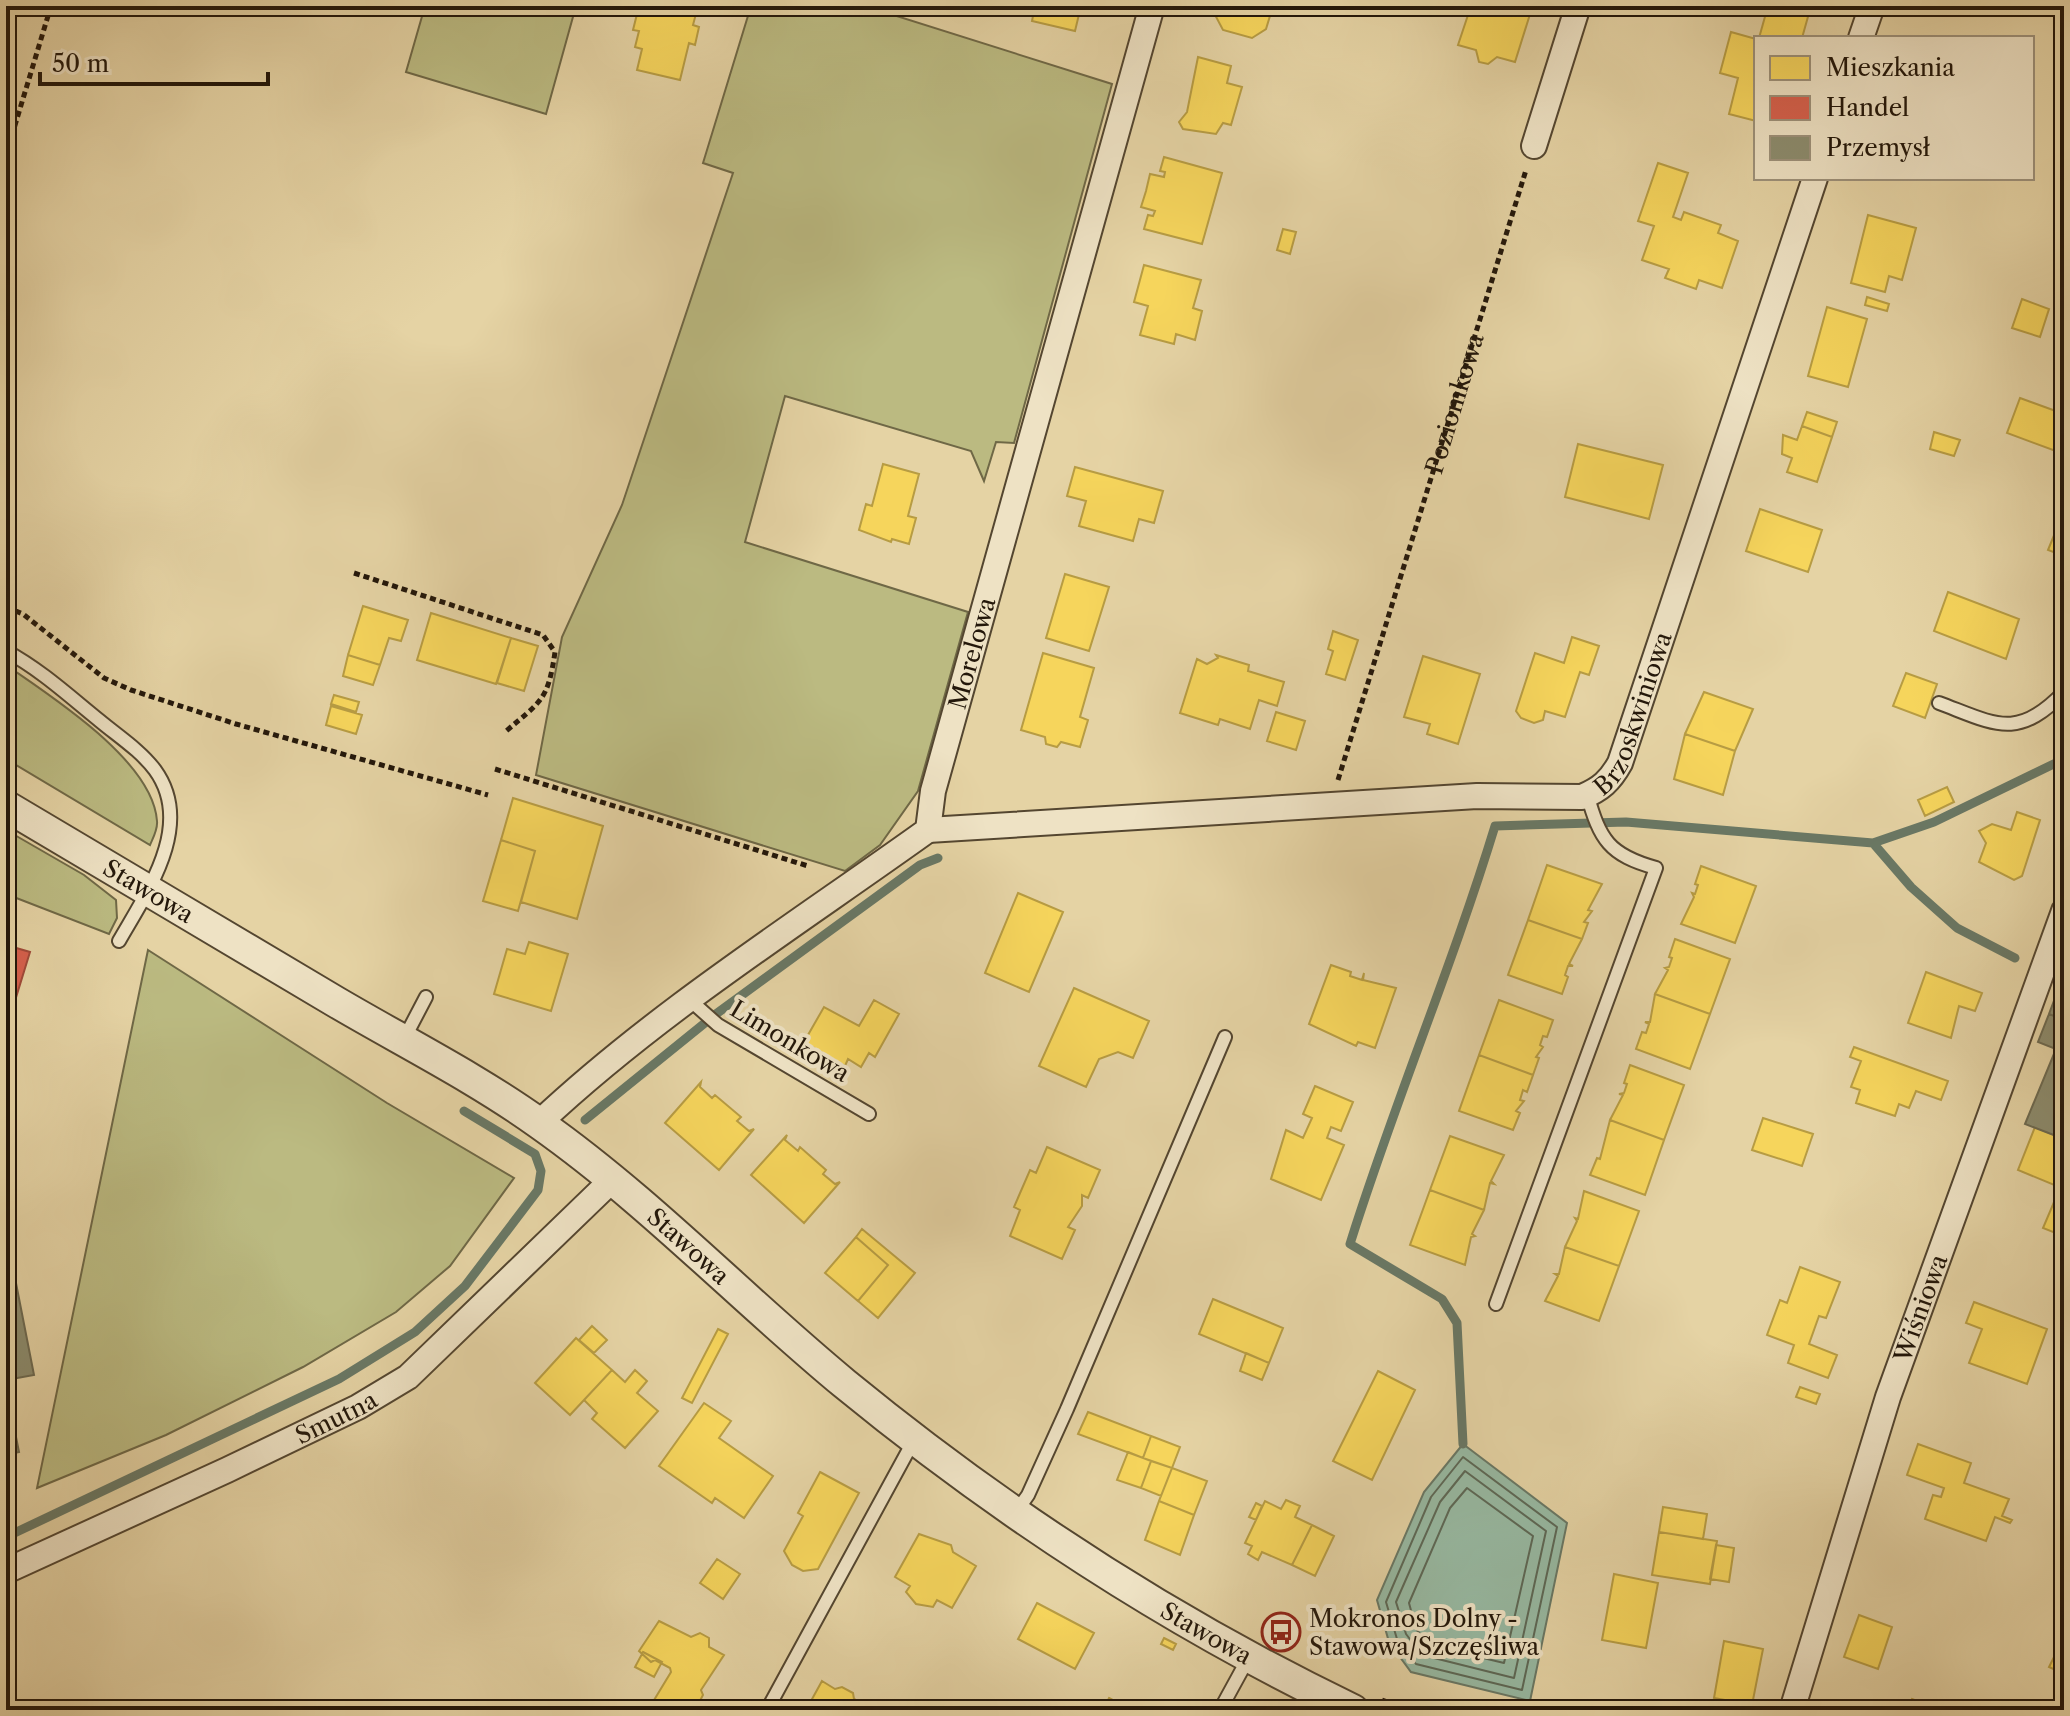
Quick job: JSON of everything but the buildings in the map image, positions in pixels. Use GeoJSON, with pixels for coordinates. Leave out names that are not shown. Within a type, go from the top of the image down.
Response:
{"type":"FeatureCollection","features":[{"type":"Feature","properties":{"kind":"street","name":"Morelowa"},"geometry":{"type":"LineString","coordinates":[[928,830],[933,791],[1152,6]]}},
{"type":"Feature","properties":{"kind":"street"},"geometry":{"type":"LineString","coordinates":[[1534,146],[1578,6]]}},
{"type":"Feature","properties":{"kind":"street"},"geometry":{"type":"LineString","coordinates":[[1862,36],[1872,6]]}},
{"type":"Feature","properties":{"kind":"street","name":"Brzoskwiniowa"},"geometry":{"type":"LineString","coordinates":[[928,830],[1338,804],[1587,794],[1610,781],[1620,763],[1814,180]]}},
{"type":"Feature","properties":{"kind":"street","name":"Stawowa"},"geometry":{"type":"LineString","coordinates":[[6,806],[539,1123],[612,1180],[844,1383],[1016,1512],[1079,1555],[1249,1657],[1353,1710]]}},
{"type":"Feature","properties":{"kind":"street"},"geometry":{"type":"LineString","coordinates":[[539,1123],[569,1094],[695,1006],[928,830]]}},
{"type":"Feature","properties":{"kind":"street","name":"Wiśniowa"},"geometry":{"type":"LineString","coordinates":[[1792,1710],[1888,1397],[2055,971],[2064,911]]}},
{"type":"Feature","properties":{"kind":"street","name":"Smutna"},"geometry":{"type":"LineString","coordinates":[[6,1571],[240,1464],[358,1407],[408,1377],[612,1180]]}},
{"type":"Feature","properties":{"kind":"lane"},"geometry":{"type":"LineString","coordinates":[[6,651],[31,665],[155,770],[166,789],[172,825],[148,890],[119,941]]}},
{"type":"Feature","properties":{"kind":"lane"},"geometry":{"type":"LineString","coordinates":[[1939,703],[2007,725],[2024,723],[2045,712],[2064,692]]}},
{"type":"Feature","properties":{"kind":"lane"},"geometry":{"type":"LineString","coordinates":[[1496,1304],[1656,868],[1632,861],[1610,847],[1600,834],[1587,794]]}},
{"type":"Feature","properties":{"kind":"lane"},"geometry":{"type":"LineString","coordinates":[[403,1041],[426,997]]}},
{"type":"Feature","properties":{"kind":"lane","name":"Limonkowa"},"geometry":{"type":"LineString","coordinates":[[695,1006],[718,1025],[869,1114]]}},
{"type":"Feature","properties":{"kind":"lane"},"geometry":{"type":"LineString","coordinates":[[1016,1512],[1028,1495],[1067,1409],[1225,1037]]}},
{"type":"Feature","properties":{"kind":"lane"},"geometry":{"type":"LineString","coordinates":[[767,1710],[915,1438]]}},
{"type":"Feature","properties":{"kind":"lane"},"geometry":{"type":"LineString","coordinates":[[1220,1710],[1249,1657]]}},
{"type":"Feature","properties":{"kind":"path"},"geometry":{"type":"LineString","coordinates":[[6,155],[51,6]]}},
{"type":"Feature","properties":{"kind":"path","name":"Poziomkowa"},"geometry":{"type":"LineString","coordinates":[[1338,804],[1338,777],[1534,146]]}},
{"type":"Feature","properties":{"kind":"path"},"geometry":{"type":"LineString","coordinates":[[354,573],[543,635],[555,652],[551,683],[544,700],[505,732]]}},
{"type":"Feature","properties":{"kind":"path"},"geometry":{"type":"LineString","coordinates":[[6,607],[23,614],[104,678],[131,690],[236,724],[488,795]]}},
{"type":"Feature","properties":{"kind":"path"},"geometry":{"type":"LineString","coordinates":[[495,769],[808,866]]}},
{"type":"Feature","properties":{"kind":"shaded area"},"geometry":{"type":"Polygon","coordinates":[[[425,6],[576,6],[546,114],[406,72],[425,6]]]}},
{"type":"Feature","properties":{"kind":"shaded area"},"geometry":{"type":"Polygon","coordinates":[[[751,6],[865,6],[1112,84],[1014,443],[996,442],[984,481],[971,451],[785,396],[745,542],[968,612],[918,791],[880,845],[845,871],[536,775],[562,637],[622,505],[733,173],[703,163],[751,6]]]}},
{"type":"Feature","properties":{"kind":"shaded area"},"geometry":{"type":"Polygon","coordinates":[[[6,665],[97,732],[138,776],[151,798],[157,821],[150,845],[6,759],[6,665]]]}},
{"type":"Feature","properties":{"kind":"shaded area"},"geometry":{"type":"Polygon","coordinates":[[[6,830],[84,875],[116,900],[117,918],[109,934],[6,894],[6,830]]]}},
{"type":"Feature","properties":{"kind":"shaded area"},"geometry":{"type":"Polygon","coordinates":[[[148,950],[387,1103],[514,1178],[450,1266],[396,1312],[303,1367],[166,1435],[37,1488],[148,950]]]}},
{"type":"Feature","properties":{"kind":"water"},"geometry":{"type":"Polygon","coordinates":[[[1463,1444],[1567,1523],[1530,1701],[1411,1672],[1389,1642],[1377,1600],[1424,1492],[1463,1444]]]}},
{"type":"Feature","properties":{"kind":"waterway"},"geometry":{"type":"LineString","coordinates":[[1463,1444],[1457,1323],[1442,1299],[1350,1244],[1495,826],[1626,822],[1873,843],[1934,822],[2064,759]]}},
{"type":"Feature","properties":{"kind":"waterway"},"geometry":{"type":"LineString","coordinates":[[1873,843],[1911,887],[1957,928],[2015,958]]}},
{"type":"Feature","properties":{"kind":"waterway"},"geometry":{"type":"LineString","coordinates":[[585,1120],[716,1014],[920,865],[938,858]]}},
{"type":"Feature","properties":{"kind":"waterway"},"geometry":{"type":"LineString","coordinates":[[6,1537],[339,1379],[415,1332],[465,1286],[538,1190],[541,1171],[535,1154],[464,1111]]}},
{"type":"Feature","properties":{"kind":"place","name":"Mokronos Dolny - Stawowa/Szczęśliwa"},"geometry":{"type":"Point","coordinates":[1281,1632]}}]}
